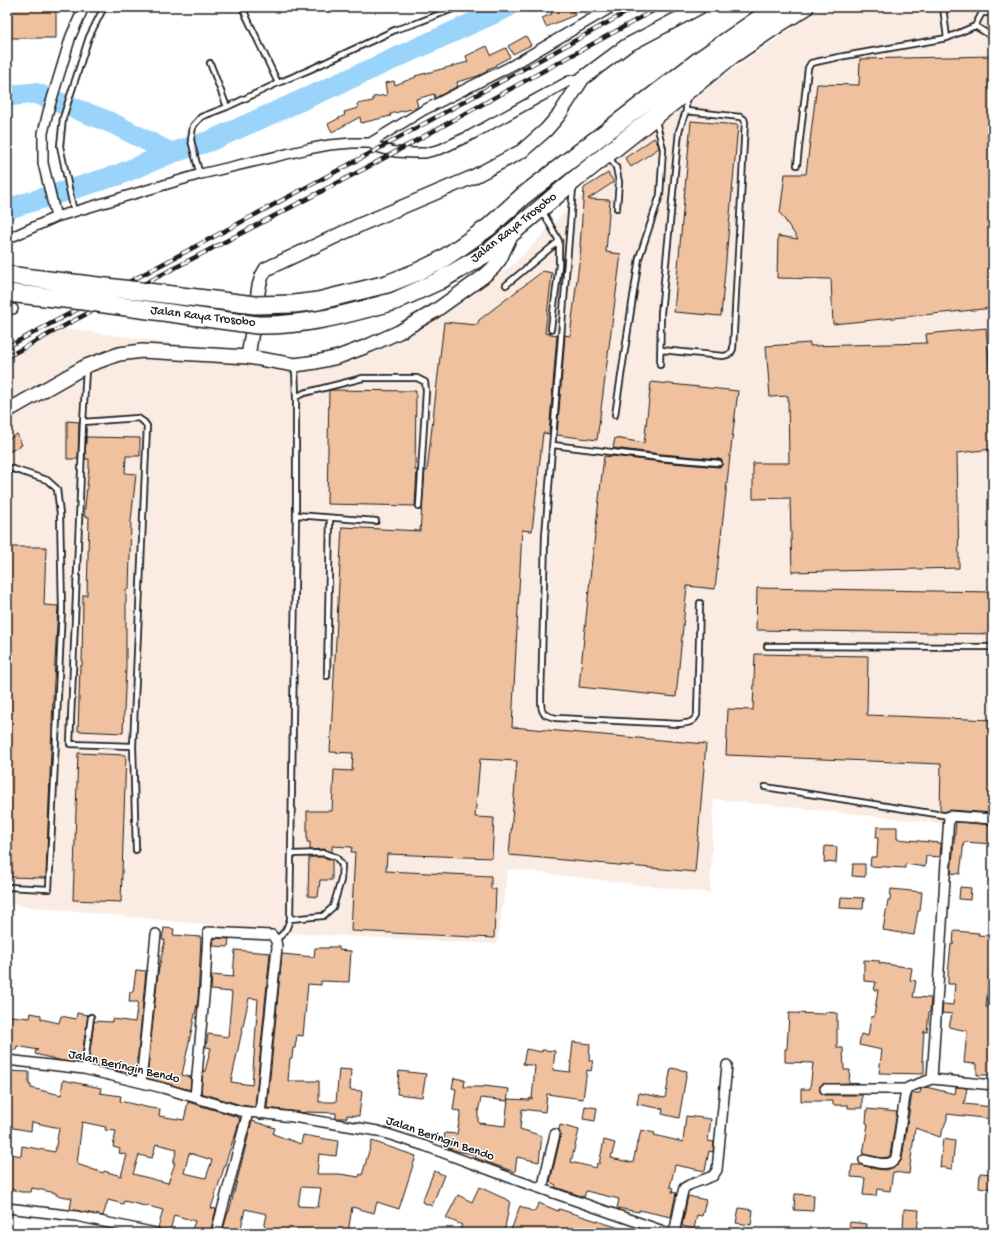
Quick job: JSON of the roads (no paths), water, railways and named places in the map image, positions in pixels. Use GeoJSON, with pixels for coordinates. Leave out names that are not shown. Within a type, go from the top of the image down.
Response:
{"type":"FeatureCollection","features":[{"type":"Feature","properties":{"kind":"highway","name":"Jalan Raya Trosobo"},"geometry":{"type":"LineString","coordinates":[[7,275],[255,305],[318,302],[387,284],[438,262],[489,227],[529,192],[701,59],[776,7]]}},
{"type":"Feature","properties":{"kind":"highway","name":"Jalan Raya Trosobo"},"geometry":{"type":"LineString","coordinates":[[7,293],[83,301],[257,325],[298,324],[327,319],[394,302],[439,281],[489,252],[573,181],[732,55],[805,7]]}},
{"type":"Feature","properties":{"kind":"street"},"geometry":{"type":"LineString","coordinates":[[56,217],[43,163],[43,133],[71,36],[84,7]]}},
{"type":"Feature","properties":{"kind":"street"},"geometry":{"type":"LineString","coordinates":[[370,143],[424,110],[513,65],[612,7]]}},
{"type":"Feature","properties":{"kind":"street"},"geometry":{"type":"LineString","coordinates":[[248,357],[259,286],[266,269],[362,224],[473,177],[522,151],[546,130],[559,114],[583,78],[626,46],[700,7]]}},
{"type":"Feature","properties":{"kind":"street"},"geometry":{"type":"LineString","coordinates":[[7,239],[56,217],[199,171],[329,145],[370,143],[380,148],[395,152],[407,153],[425,153],[441,149],[471,135],[570,81],[583,78]]}},
{"type":"Feature","properties":{"kind":"street"},"geometry":{"type":"LineString","coordinates":[[7,411],[86,366],[119,354],[142,351],[248,357],[295,365],[338,357],[399,332],[435,311],[484,276],[500,259],[512,232]]}},
{"type":"Feature","properties":{"kind":"street"},"geometry":{"type":"LineString","coordinates":[[932,1079],[949,816],[993,819]]}},
{"type":"Feature","properties":{"kind":"street"},"geometry":{"type":"LineString","coordinates":[[195,1098],[205,986],[208,932],[272,935],[275,939],[277,947],[260,1114]]}},
{"type":"Feature","properties":{"kind":"street"},"geometry":{"type":"LineString","coordinates":[[142,1082],[156,934]]}},
{"type":"Feature","properties":{"kind":"street","name":"Jalan Beringin Bendo"},"geometry":{"type":"LineString","coordinates":[[7,1060],[84,1069],[142,1082],[240,1111],[292,1117],[378,1131],[425,1146],[519,1182],[670,1233],[675,1229],[684,1188],[714,1176],[717,1170],[727,1065]]}},
{"type":"Feature","properties":{"kind":"street"},"geometry":{"type":"LineString","coordinates":[[825,1089],[906,1089],[932,1079],[993,1085]]}},
{"type":"Feature","properties":{"kind":"street"},"geometry":{"type":"LineString","coordinates":[[864,1160],[887,1164],[892,1163],[896,1158],[906,1089]]}},
{"type":"Feature","properties":{"kind":"street"},"geometry":{"type":"LineString","coordinates":[[216,1233],[248,1112]]}},
{"type":"Feature","properties":{"kind":"street"},"geometry":{"type":"LineString","coordinates":[[542,1189],[555,1134]]}},
{"type":"Feature","properties":{"kind":"street"},"geometry":{"type":"LineString","coordinates":[[7,1208],[76,1216],[156,1233]]}},
{"type":"Feature","properties":{"kind":"lane"},"geometry":{"type":"LineString","coordinates":[[74,212],[60,146],[63,118],[89,37],[104,7]]}},
{"type":"Feature","properties":{"kind":"lane"},"geometry":{"type":"LineString","coordinates":[[242,7],[278,82]]}},
{"type":"Feature","properties":{"kind":"lane"},"geometry":{"type":"LineString","coordinates":[[199,171],[191,140],[193,126],[201,117],[278,82],[310,70],[397,29],[458,7]]}},
{"type":"Feature","properties":{"kind":"lane"},"geometry":{"type":"LineString","coordinates":[[943,7],[947,38]]}},
{"type":"Feature","properties":{"kind":"lane"},"geometry":{"type":"LineString","coordinates":[[797,165],[808,68],[811,63],[947,38],[976,26],[986,7]]}},
{"type":"Feature","properties":{"kind":"lane"},"geometry":{"type":"LineString","coordinates":[[982,13],[993,14]]}},
{"type":"Feature","properties":{"kind":"lane"},"geometry":{"type":"LineString","coordinates":[[976,26],[993,37]]}},
{"type":"Feature","properties":{"kind":"lane"},"geometry":{"type":"LineString","coordinates":[[210,63],[227,106]]}},
{"type":"Feature","properties":{"kind":"lane"},"geometry":{"type":"LineString","coordinates":[[660,365],[661,313],[679,131],[686,111],[686,92]]}},
{"type":"Feature","properties":{"kind":"lane"},"geometry":{"type":"LineString","coordinates":[[661,350],[728,356],[731,354],[733,349],[745,122],[744,119],[740,117],[686,111]]}},
{"type":"Feature","properties":{"kind":"lane"},"geometry":{"type":"LineString","coordinates":[[615,415],[639,258],[660,195],[663,149],[654,116]]}},
{"type":"Feature","properties":{"kind":"lane"},"geometry":{"type":"LineString","coordinates":[[607,154],[616,167],[619,182],[617,208]]}},
{"type":"Feature","properties":{"kind":"lane"},"geometry":{"type":"LineString","coordinates":[[573,181],[545,536],[541,700],[541,709],[543,713],[546,716],[556,718],[679,724],[692,722],[697,715],[700,603]]}},
{"type":"Feature","properties":{"kind":"lane"},"geometry":{"type":"LineString","coordinates":[[540,208],[559,241],[559,265],[551,329]]}},
{"type":"Feature","properties":{"kind":"lane"},"geometry":{"type":"LineString","coordinates":[[506,285],[559,241]]}},
{"type":"Feature","properties":{"kind":"lane"},"geometry":{"type":"LineString","coordinates":[[275,939],[281,936],[287,929],[290,918],[296,515],[295,365]]}},
{"type":"Feature","properties":{"kind":"lane"},"geometry":{"type":"LineString","coordinates":[[86,366],[70,744],[133,746]]}},
{"type":"Feature","properties":{"kind":"lane"},"geometry":{"type":"LineString","coordinates":[[296,397],[304,393],[363,378],[417,378],[425,382],[426,391],[419,507]]}},
{"type":"Feature","properties":{"kind":"lane"},"geometry":{"type":"LineString","coordinates":[[83,422],[138,418],[147,426],[133,746],[136,850]]}},
{"type":"Feature","properties":{"kind":"lane"},"geometry":{"type":"LineString","coordinates":[[552,445],[661,458],[719,463]]}},
{"type":"Feature","properties":{"kind":"lane"},"geometry":{"type":"LineString","coordinates":[[7,467],[48,480],[57,489],[60,514],[62,609],[49,889],[7,887]]}},
{"type":"Feature","properties":{"kind":"lane"},"geometry":{"type":"LineString","coordinates":[[296,515],[376,521]]}},
{"type":"Feature","properties":{"kind":"lane"},"geometry":{"type":"LineString","coordinates":[[327,676],[330,518]]}},
{"type":"Feature","properties":{"kind":"lane"},"geometry":{"type":"LineString","coordinates":[[767,646],[993,647]]}},
{"type":"Feature","properties":{"kind":"lane"},"geometry":{"type":"LineString","coordinates":[[765,786],[949,816]]}},
{"type":"Feature","properties":{"kind":"lane"},"geometry":{"type":"LineString","coordinates":[[290,918],[323,916],[333,907],[341,880],[342,865],[336,857],[324,853],[291,854]]}},
{"type":"Feature","properties":{"kind":"lane"},"geometry":{"type":"LineString","coordinates":[[84,1069],[92,1017]]}},
{"type":"Feature","properties":{"kind":"waterway"},"geometry":{"type":"LineString","coordinates":[[7,96],[35,93],[112,123],[171,153],[210,141],[508,7]]}},
{"type":"Feature","properties":{"kind":"waterway"},"geometry":{"type":"LineString","coordinates":[[7,209],[118,175],[171,153]]}},
{"type":"Feature","properties":{"kind":"railway"},"geometry":{"type":"LineString","coordinates":[[7,347],[380,148],[636,7]]}},
{"type":"Feature","properties":{"kind":"railway"},"geometry":{"type":"LineString","coordinates":[[7,357],[366,168],[660,7]]}}]}
